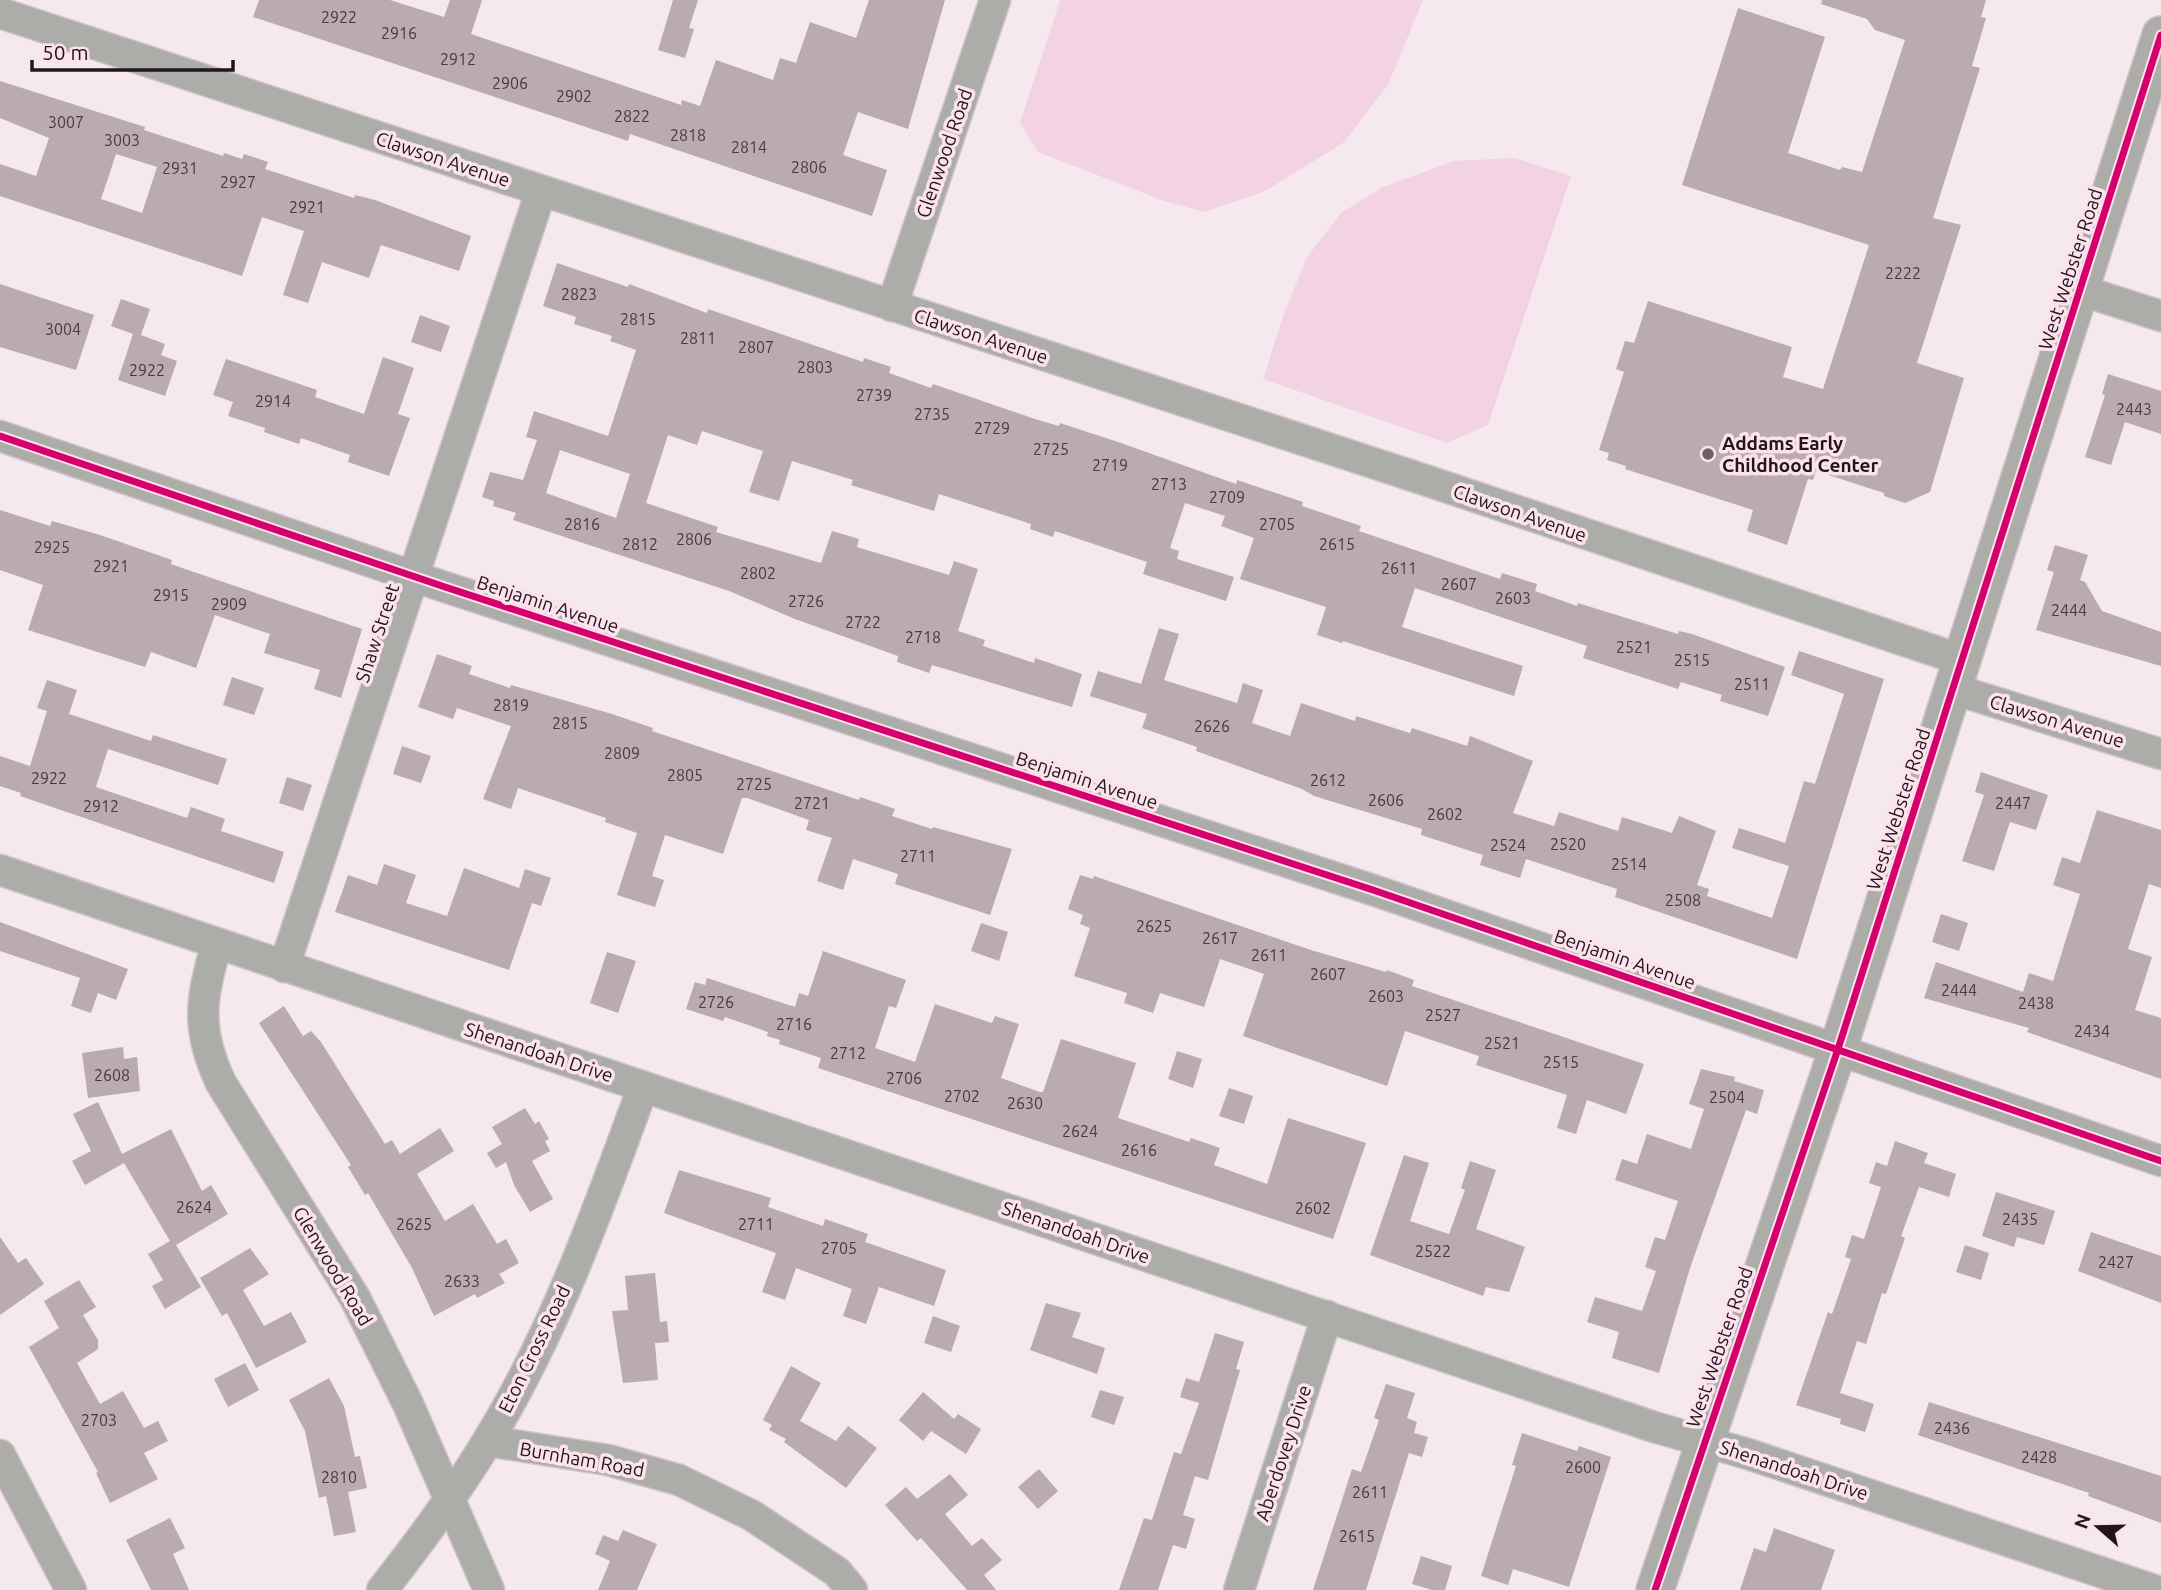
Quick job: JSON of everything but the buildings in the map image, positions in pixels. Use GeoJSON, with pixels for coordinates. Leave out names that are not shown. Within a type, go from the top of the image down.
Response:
{"type":"FeatureCollection","features":[{"type":"Feature","properties":{"kind":"street","name":"Glenwood Road"},"geometry":{"type":"LineString","coordinates":[[892,306],[995,0]]}},
{"type":"Feature","properties":{"kind":"street","name":"Clawson Avenue"},"geometry":{"type":"LineString","coordinates":[[0,13],[892,306],[1958,674],[2161,754]]}},
{"type":"Feature","properties":{"kind":"street","name":"West Webster Road"},"geometry":{"type":"LineString","coordinates":[[1655,1590],[1703,1441],[1838,1049],[2161,35]]}},
{"type":"Feature","properties":{"kind":"street","name":"Shaw Street"},"geometry":{"type":"LineString","coordinates":[[284,967],[541,191]]}},
{"type":"Feature","properties":{"kind":"street"},"geometry":{"type":"LineString","coordinates":[[2080,289],[2161,316]]}},
{"type":"Feature","properties":{"kind":"street","name":"Benjamin Avenue"},"geometry":{"type":"LineString","coordinates":[[0,436],[413,576],[1373,890],[2161,1161]]}},
{"type":"Feature","properties":{"kind":"street","name":"Shenandoah Drive"},"geometry":{"type":"LineString","coordinates":[[0,870],[1327,1316],[2154,1590]]}},
{"type":"Feature","properties":{"kind":"street","name":"Glenwood Road"},"geometry":{"type":"LineString","coordinates":[[217,944],[208,973],[202,1011],[202,1034],[208,1056],[220,1083],[355,1298],[408,1404],[489,1590]]}},
{"type":"Feature","properties":{"kind":"street","name":"Eton Cross Road"},"geometry":{"type":"LineString","coordinates":[[382,1590],[488,1441],[525,1373],[574,1267],[610,1180],[643,1087]]}},
{"type":"Feature","properties":{"kind":"street","name":"Aberdovey Drive"},"geometry":{"type":"LineString","coordinates":[[1239,1590],[1327,1316]]}},
{"type":"Feature","properties":{"kind":"street","name":"Burnham Road"},"geometry":{"type":"LineString","coordinates":[[488,1441],[608,1460],[679,1480],[751,1515],[837,1572],[852,1590]]}},
{"type":"Feature","properties":{"kind":"street"},"geometry":{"type":"LineString","coordinates":[[0,1455],[71,1590]]}},
{"type":"Feature","properties":{"kind":"shaded area"},"geometry":{"type":"Polygon","coordinates":[[[1060,0],[1423,0],[1388,85],[1343,143],[1263,192],[1204,212],[1164,201],[1038,152],[1020,123],[1060,0]]]}},
{"type":"Feature","properties":{"kind":"shaded area"},"geometry":{"type":"Polygon","coordinates":[[[1515,158],[1571,176],[1488,425],[1447,443],[1263,379],[1285,311],[1307,257],[1341,213],[1383,187],[1454,161],[1515,158]]]}},
{"type":"Feature","properties":{"kind":"cycle path"},"geometry":{"type":"LineString","coordinates":[[1655,1590],[1838,1049],[2161,35]]}},
{"type":"Feature","properties":{"kind":"cycle path"},"geometry":{"type":"LineString","coordinates":[[0,436],[445,587],[1373,890],[2161,1161]]}},
{"type":"Feature","properties":{"kind":"place","name":"Addams Early Childhood Center"},"geometry":{"type":"Point","coordinates":[1708,454]}}]}
